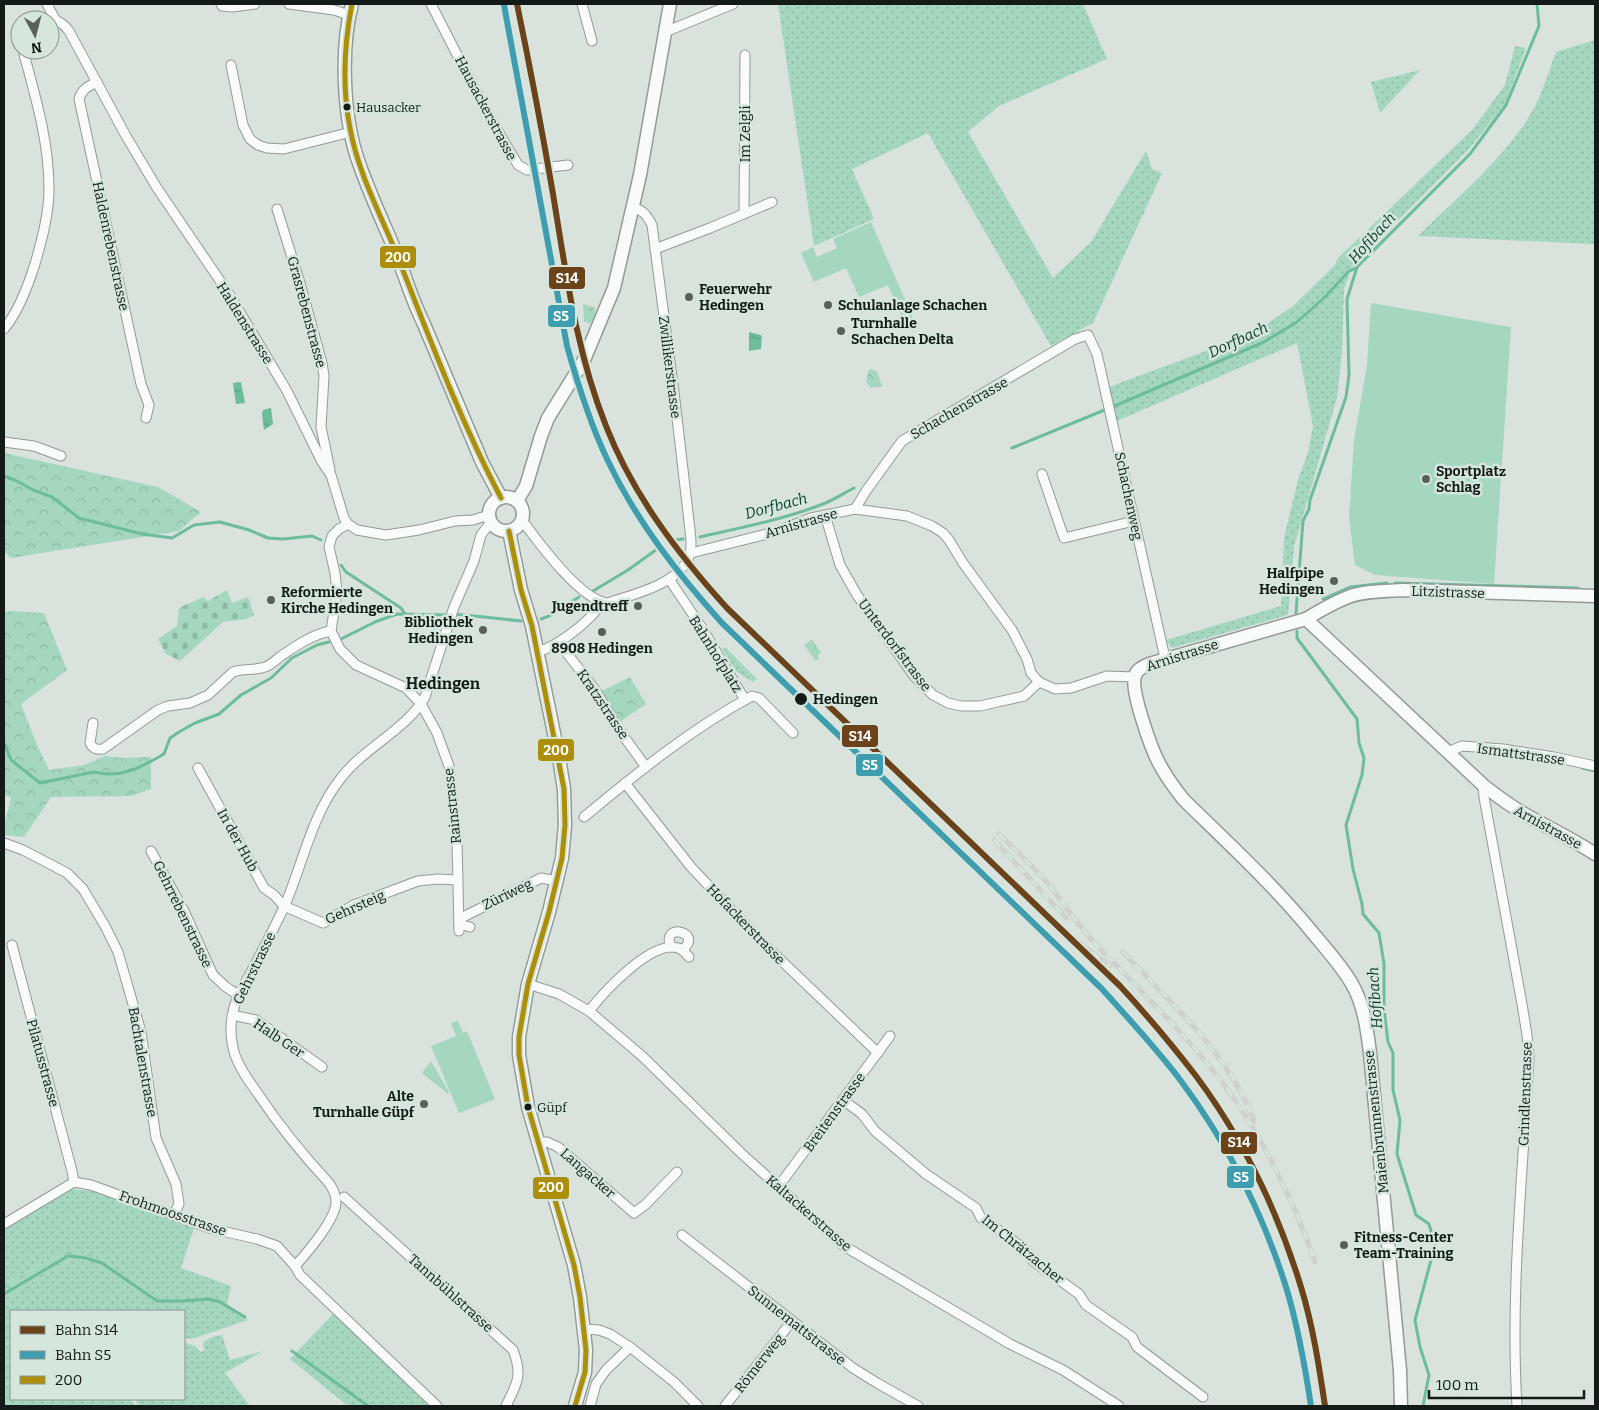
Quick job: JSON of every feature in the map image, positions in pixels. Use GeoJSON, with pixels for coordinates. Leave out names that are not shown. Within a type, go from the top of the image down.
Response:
{"type":"FeatureCollection","features":[{"type":"Feature","properties":{"kind":"main road"},"geometry":{"type":"LineString","coordinates":[[516,501],[526,486],[540,436],[548,418],[584,360],[614,288],[633,208],[670,4]]}},
{"type":"Feature","properties":{"kind":"main road"},"geometry":{"type":"LineString","coordinates":[[350,9],[346,36],[345,76],[351,132],[360,165],[415,305],[482,462],[501,498]]}},
{"type":"Feature","properties":{"kind":"main road"},"geometry":{"type":"LineString","coordinates":[[506,497],[516,501],[522,510],[522,520],[517,527],[509,531],[498,529],[490,518],[492,505],[501,498],[506,497]]}},
{"type":"Feature","properties":{"kind":"main road"},"geometry":{"type":"LineString","coordinates":[[509,531],[521,590],[532,626],[560,758],[564,790],[565,836],[557,881],[528,984],[519,1037],[519,1055],[528,1107],[574,1265],[586,1350],[585,1372],[575,1406]]}},
{"type":"Feature","properties":{"kind":"main road","name":"Litzistrasse"},"geometry":{"type":"LineString","coordinates":[[1306,619],[1349,597],[1373,592],[1402,590],[1595,596]]}},
{"type":"Feature","properties":{"kind":"main road","name":"Arnistrasse"},"geometry":{"type":"LineString","coordinates":[[1134,677],[1138,670],[1165,658],[1306,619],[1502,800],[1595,854]]}},
{"type":"Feature","properties":{"kind":"main road","name":"Maienbrunnenstrasse"},"geometry":{"type":"LineString","coordinates":[[1134,677],[1134,688],[1151,744],[1159,764],[1172,786],[1277,891],[1310,928],[1348,978],[1365,1017],[1396,1323],[1401,1406]]}},
{"type":"Feature","properties":{"kind":"street"},"geometry":{"type":"LineString","coordinates":[[221,4],[222,6],[232,7],[255,4]]}},
{"type":"Feature","properties":{"kind":"street"},"geometry":{"type":"LineString","coordinates":[[289,4],[334,10],[350,9]]}},
{"type":"Feature","properties":{"kind":"street","name":"Hausackerstrasse"},"geometry":{"type":"LineString","coordinates":[[431,4],[485,109],[518,165],[527,170],[568,165]]}},
{"type":"Feature","properties":{"kind":"street"},"geometry":{"type":"LineString","coordinates":[[582,4],[592,42]]}},
{"type":"Feature","properties":{"kind":"street"},"geometry":{"type":"LineString","coordinates":[[665,32],[733,4]]}},
{"type":"Feature","properties":{"kind":"street","name":"Haldenstrasse"},"geometry":{"type":"LineString","coordinates":[[60,22],[69,31],[126,136],[157,188],[228,294],[287,391],[322,462],[331,475],[344,518],[348,524]]}},
{"type":"Feature","properties":{"kind":"street","name":"Im Zelgli"},"geometry":{"type":"LineString","coordinates":[[744,214],[745,55]]}},
{"type":"Feature","properties":{"kind":"street"},"geometry":{"type":"LineString","coordinates":[[4,329],[21,301],[32,272],[41,241],[49,190],[46,141],[26,60]]}},
{"type":"Feature","properties":{"kind":"street"},"geometry":{"type":"LineString","coordinates":[[231,65],[243,125],[250,139],[258,145],[267,148],[284,149],[351,132]]}},
{"type":"Feature","properties":{"kind":"street","name":"Haldenrebenstrasse"},"geometry":{"type":"LineString","coordinates":[[97,82],[85,88],[78,99],[93,159],[141,384],[149,405],[146,418]]}},
{"type":"Feature","properties":{"kind":"street"},"geometry":{"type":"LineString","coordinates":[[655,249],[772,202]]}},
{"type":"Feature","properties":{"kind":"street","name":"Zwillikerstrasse"},"geometry":{"type":"LineString","coordinates":[[633,208],[646,214],[652,225],[676,412],[691,553]]}},
{"type":"Feature","properties":{"kind":"street","name":"Grasrebenstrasse"},"geometry":{"type":"LineString","coordinates":[[277,209],[322,363],[324,376],[321,427],[331,475]]}},
{"type":"Feature","properties":{"kind":"street","name":"Schachenstrasse"},"geometry":{"type":"LineString","coordinates":[[855,509],[902,441],[1076,339],[1088,335]]}},
{"type":"Feature","properties":{"kind":"street","name":"Schachenweg"},"geometry":{"type":"LineString","coordinates":[[1088,335],[1098,354],[1165,658]]}},
{"type":"Feature","properties":{"kind":"street"},"geometry":{"type":"LineString","coordinates":[[4,442],[34,446],[61,456]]}},
{"type":"Feature","properties":{"kind":"street"},"geometry":{"type":"LineString","coordinates":[[1042,474],[1064,538],[1134,521]]}},
{"type":"Feature","properties":{"kind":"street","name":"Arnistrasse"},"geometry":{"type":"LineString","coordinates":[[691,553],[775,532],[811,518],[855,509],[907,516],[932,526],[942,533],[1012,630],[1031,673],[1040,682],[1055,689],[1071,688],[1107,676],[1134,677]]}},
{"type":"Feature","properties":{"kind":"street","name":"Unterdorfstrasse"},"geometry":{"type":"LineString","coordinates":[[825,515],[840,565],[857,595],[914,676],[933,694],[961,706],[980,706],[1024,696],[1040,682]]}},
{"type":"Feature","properties":{"kind":"street"},"geometry":{"type":"LineString","coordinates":[[93,723],[90,743],[92,747],[98,750],[104,749],[158,710],[168,706],[190,703],[202,698],[233,672],[260,669],[319,633],[331,631],[337,592],[329,547],[332,536],[348,524],[357,530],[386,535],[419,530],[455,521],[490,518]]}},
{"type":"Feature","properties":{"kind":"street"},"geometry":{"type":"LineString","coordinates":[[421,704],[454,606],[474,561],[481,535],[490,518]]}},
{"type":"Feature","properties":{"kind":"street"},"geometry":{"type":"LineString","coordinates":[[522,520],[559,569],[601,603],[608,603],[661,585],[686,562],[691,553]]}},
{"type":"Feature","properties":{"kind":"street","name":"Bahnhofplatz"},"geometry":{"type":"LineString","coordinates":[[669,579],[702,628],[745,700],[752,696],[759,698],[794,733]]}},
{"type":"Feature","properties":{"kind":"street"},"geometry":{"type":"LineString","coordinates":[[536,652],[559,643],[597,610],[601,603]]}},
{"type":"Feature","properties":{"kind":"street","name":"Rainstrasse"},"geometry":{"type":"LineString","coordinates":[[331,631],[340,649],[356,665],[406,688],[421,704],[437,733],[449,766],[456,840],[459,925]]}},
{"type":"Feature","properties":{"kind":"street","name":"Kratzstrasse"},"geometry":{"type":"LineString","coordinates":[[559,643],[596,691],[619,730],[646,767]]}},
{"type":"Feature","properties":{"kind":"street"},"geometry":{"type":"LineString","coordinates":[[584,817],[646,767],[693,733],[745,700]]}},
{"type":"Feature","properties":{"kind":"street","name":"Gehrstrasse"},"geometry":{"type":"LineString","coordinates":[[295,1266],[310,1250],[326,1226],[337,1203],[335,1194],[329,1183],[276,1122],[241,1068],[235,1054],[232,1039],[232,1015],[238,996],[284,906],[318,816],[334,786],[359,759],[409,717],[421,704]]}},
{"type":"Feature","properties":{"kind":"street","name":"Ismattstrasse"},"geometry":{"type":"LineString","coordinates":[[1448,752],[1462,746],[1503,749],[1595,766]]}},
{"type":"Feature","properties":{"kind":"street","name":"In der Hub"},"geometry":{"type":"LineString","coordinates":[[198,768],[264,888],[284,906]]}},
{"type":"Feature","properties":{"kind":"street","name":"Hofackerstrasse"},"geometry":{"type":"LineString","coordinates":[[625,783],[690,867],[762,942],[878,1053]]}},
{"type":"Feature","properties":{"kind":"street","name":"Grindlenstrasse"},"geometry":{"type":"LineString","coordinates":[[1484,785],[1522,1004],[1529,1057],[1515,1276],[1514,1348],[1517,1406]]}},
{"type":"Feature","properties":{"kind":"street","name":"Bachtalenstrasse"},"geometry":{"type":"LineString","coordinates":[[4,843],[23,850],[67,873],[83,889],[118,952],[141,1032],[156,1138],[176,1184],[179,1204],[174,1214]]}},
{"type":"Feature","properties":{"kind":"street","name":"Gehrrebenstrasse"},"geometry":{"type":"LineString","coordinates":[[151,851],[185,912],[213,975],[238,996]]}},
{"type":"Feature","properties":{"kind":"street","name":"Züriweg"},"geometry":{"type":"LineString","coordinates":[[459,925],[541,878],[557,881]]}},
{"type":"Feature","properties":{"kind":"street","name":"Gehrsteig"},"geometry":{"type":"LineString","coordinates":[[284,906],[323,923],[354,904],[418,881],[458,880]]}},
{"type":"Feature","properties":{"kind":"street"},"geometry":{"type":"LineString","coordinates":[[459,925],[470,927]]}},
{"type":"Feature","properties":{"kind":"street"},"geometry":{"type":"LineString","coordinates":[[671,947],[669,941],[671,935],[680,932],[686,935],[688,940],[687,946],[682,950]]}},
{"type":"Feature","properties":{"kind":"street","name":"Pilatusstrasse"},"geometry":{"type":"LineString","coordinates":[[12,945],[74,1182]]}},
{"type":"Feature","properties":{"kind":"street"},"geometry":{"type":"LineString","coordinates":[[589,1010],[629,968],[648,956],[671,947],[682,950],[690,957]]}},
{"type":"Feature","properties":{"kind":"street","name":"Kaltackerstrasse"},"geometry":{"type":"LineString","coordinates":[[528,984],[559,994],[589,1010],[642,1056],[778,1188],[844,1246],[1010,1344],[1063,1370],[1119,1406]]}},
{"type":"Feature","properties":{"kind":"street","name":"Halb Ger"},"geometry":{"type":"LineString","coordinates":[[232,1015],[256,1020],[322,1067]]}},
{"type":"Feature","properties":{"kind":"street","name":"Breitenstrasse"},"geometry":{"type":"LineString","coordinates":[[778,1188],[890,1036]]}},
{"type":"Feature","properties":{"kind":"street","name":"Im Chrätzacher"},"geometry":{"type":"LineString","coordinates":[[843,1100],[862,1114],[875,1131],[926,1174],[976,1208],[981,1218],[1025,1249],[1033,1261],[1079,1294],[1086,1305],[1132,1337],[1137,1347],[1202,1397]]}},
{"type":"Feature","properties":{"kind":"street","name":"Langacker"},"geometry":{"type":"LineString","coordinates":[[538,1142],[547,1142],[558,1147],[634,1213],[677,1172]]}},
{"type":"Feature","properties":{"kind":"street"},"geometry":{"type":"LineString","coordinates":[[4,1224],[74,1182]]}},
{"type":"Feature","properties":{"kind":"street","name":"Frohmoosstrasse"},"geometry":{"type":"LineString","coordinates":[[74,1182],[91,1185],[209,1228],[257,1239],[277,1246],[295,1266],[300,1275],[437,1406]]}},
{"type":"Feature","properties":{"kind":"street","name":"Tannbühlstrasse"},"geometry":{"type":"LineString","coordinates":[[344,1197],[513,1350],[518,1364],[519,1379],[506,1406]]}},
{"type":"Feature","properties":{"kind":"street","name":"Sunnemattstrasse"},"geometry":{"type":"LineString","coordinates":[[682,1236],[853,1368],[918,1406]]}},
{"type":"Feature","properties":{"kind":"street","name":"Römerweg"},"geometry":{"type":"LineString","coordinates":[[725,1406],[792,1321]]}},
{"type":"Feature","properties":{"kind":"street"},"geometry":{"type":"LineString","coordinates":[[584,1329],[599,1330],[610,1334],[630,1347],[674,1382],[698,1406]]}},
{"type":"Feature","properties":{"kind":"street"},"geometry":{"type":"LineString","coordinates":[[590,1406],[596,1384],[606,1370],[630,1347]]}},
{"type":"Feature","properties":{"kind":"green space"},"geometry":{"type":"Polygon","coordinates":[[[778,4],[1083,4],[1107,59],[999,106],[968,132],[1053,278],[1091,242],[1146,151],[1152,169],[1162,173],[1093,323],[1051,346],[928,133],[852,169],[874,219],[814,246],[778,4]]]}},
{"type":"Feature","properties":{"kind":"green space"},"geometry":{"type":"Polygon","coordinates":[[[1595,40],[1595,244],[1418,236],[1487,170],[1512,141],[1529,118],[1538,100],[1556,52],[1595,40]]]}},
{"type":"Feature","properties":{"kind":"green space"},"geometry":{"type":"Polygon","coordinates":[[[1515,46],[1526,48],[1505,104],[1469,149],[1352,267],[1344,289],[1342,353],[1337,398],[1294,547],[1288,615],[1172,648],[1166,640],[1281,606],[1284,538],[1299,476],[1308,453],[1313,426],[1297,343],[1117,421],[1109,387],[1233,341],[1264,326],[1293,306],[1335,265],[1338,258],[1472,130],[1505,85],[1515,46]]]}},
{"type":"Feature","properties":{"kind":"green space"},"geometry":{"type":"Polygon","coordinates":[[[1420,70],[1380,113],[1371,82],[1420,70]]]}},
{"type":"Feature","properties":{"kind":"green space"},"geometry":{"type":"Polygon","coordinates":[[[871,222],[917,327],[908,331],[888,285],[859,297],[846,268],[814,282],[801,253],[813,247],[817,257],[837,248],[833,239],[871,222]]]}},
{"type":"Feature","properties":{"kind":"green space","name":"Sportplatz Schlag"},"geometry":{"type":"Polygon","coordinates":[[[1371,303],[1511,327],[1494,584],[1375,575],[1355,565],[1349,517],[1354,441],[1367,365],[1371,303]]]}},
{"type":"Feature","properties":{"kind":"green space"},"geometry":{"type":"Polygon","coordinates":[[[583,304],[595,308],[595,316],[590,324],[584,321],[583,304]]]}},
{"type":"Feature","properties":{"kind":"green space"},"geometry":{"type":"Polygon","coordinates":[[[870,369],[877,371],[882,386],[871,388],[866,382],[870,369]]]}},
{"type":"Feature","properties":{"kind":"green space"},"geometry":{"type":"Polygon","coordinates":[[[4,453],[158,487],[201,512],[179,531],[11,558],[4,551],[4,453]]]}},
{"type":"Feature","properties":{"kind":"green space"},"geometry":{"type":"Polygon","coordinates":[[[227,590],[232,603],[248,597],[254,615],[247,619],[223,622],[180,661],[166,654],[158,639],[177,626],[179,608],[203,597],[208,601],[227,590]]]}},
{"type":"Feature","properties":{"kind":"green space"},"geometry":{"type":"Polygon","coordinates":[[[9,611],[44,613],[67,670],[21,704],[49,770],[84,765],[105,756],[123,758],[151,757],[151,789],[131,796],[51,797],[24,837],[4,835],[11,798],[4,794],[4,613],[9,611]]]}},
{"type":"Feature","properties":{"kind":"green space"},"geometry":{"type":"Polygon","coordinates":[[[812,639],[821,653],[817,656],[819,659],[816,661],[804,645],[812,639]]]}},
{"type":"Feature","properties":{"kind":"green space"},"geometry":{"type":"Polygon","coordinates":[[[725,647],[757,679],[753,682],[737,672],[722,649],[725,647]]]}},
{"type":"Feature","properties":{"kind":"green space"},"geometry":{"type":"Polygon","coordinates":[[[630,677],[646,704],[620,722],[600,692],[630,677]]]}},
{"type":"Feature","properties":{"kind":"green space"},"geometry":{"type":"Polygon","coordinates":[[[458,1021],[463,1033],[467,1031],[495,1099],[459,1113],[431,1046],[456,1036],[451,1023],[458,1021]]]}},
{"type":"Feature","properties":{"kind":"green space"},"geometry":{"type":"Polygon","coordinates":[[[431,1061],[449,1092],[448,1094],[422,1073],[431,1061]]]}},
{"type":"Feature","properties":{"kind":"green space"},"geometry":{"type":"Polygon","coordinates":[[[73,1189],[92,1191],[194,1228],[181,1268],[231,1286],[227,1304],[248,1320],[192,1339],[185,1338],[185,1310],[10,1310],[10,1400],[131,1400],[135,1406],[4,1406],[4,1298],[73,1259],[95,1261],[67,1251],[4,1284],[4,1229],[64,1192],[73,1189]]]}},
{"type":"Feature","properties":{"kind":"green space"},"geometry":{"type":"Polygon","coordinates":[[[67,1251],[96,1255],[95,1261],[73,1259],[4,1298],[4,1284],[67,1251]]]}},
{"type":"Feature","properties":{"kind":"green space"},"geometry":{"type":"Polygon","coordinates":[[[334,1313],[429,1406],[348,1406],[290,1359],[334,1313]]]}},
{"type":"Feature","properties":{"kind":"green space"},"geometry":{"type":"Polygon","coordinates":[[[222,1335],[230,1360],[263,1351],[225,1373],[250,1406],[139,1406],[136,1400],[185,1400],[185,1342],[195,1346],[201,1352],[204,1350],[204,1341],[222,1335]]]}},
{"type":"Feature","properties":{"kind":"water"},"geometry":{"type":"Polygon","coordinates":[[[749,332],[761,335],[761,349],[749,351],[749,332]]]}},
{"type":"Feature","properties":{"kind":"water"},"geometry":{"type":"Polygon","coordinates":[[[241,382],[245,403],[236,404],[233,383],[241,382]]]}},
{"type":"Feature","properties":{"kind":"water"},"geometry":{"type":"Polygon","coordinates":[[[271,408],[273,424],[264,430],[263,410],[271,408]]]}},
{"type":"Feature","properties":{"kind":"waterway","name":"Hofibach"},"geometry":{"type":"LineString","coordinates":[[1296,613],[1303,521],[1309,509],[1310,500],[1346,397],[1349,375],[1347,299],[1357,267],[1470,154],[1506,105],[1539,26],[1537,4]]}},
{"type":"Feature","properties":{"kind":"waterway","name":"Dorfbach"},"geometry":{"type":"LineString","coordinates":[[1112,407],[1264,342],[1297,322],[1326,296],[1348,272],[1357,267]]}},
{"type":"Feature","properties":{"kind":"waterway","name":"Dorfbach"},"geometry":{"type":"LineString","coordinates":[[1012,448],[1107,409]]}},
{"type":"Feature","properties":{"kind":"waterway"},"geometry":{"type":"LineString","coordinates":[[4,476],[52,497],[79,518],[142,534],[172,538],[194,525],[220,522],[249,530],[268,538],[283,539],[312,536],[321,540]]}},
{"type":"Feature","properties":{"kind":"waterway","name":"Dorfbach"},"geometry":{"type":"LineString","coordinates":[[700,537],[793,514],[827,502],[854,488]]}},
{"type":"Feature","properties":{"kind":"waterway","name":"Dorfbach"},"geometry":{"type":"LineString","coordinates":[[676,540],[683,539]]}},
{"type":"Feature","properties":{"kind":"waterway","name":"Dorfbach"},"geometry":{"type":"LineString","coordinates":[[593,591],[628,570],[660,547]]}},
{"type":"Feature","properties":{"kind":"waterway"},"geometry":{"type":"LineString","coordinates":[[341,565],[346,572],[401,608],[405,614]]}},
{"type":"Feature","properties":{"kind":"waterway"},"geometry":{"type":"LineString","coordinates":[[1323,599],[1350,587],[1387,583]]}},
{"type":"Feature","properties":{"kind":"waterway"},"geometry":{"type":"LineString","coordinates":[[1395,583],[1578,588]]}},
{"type":"Feature","properties":{"kind":"waterway","name":"Dorfbach"},"geometry":{"type":"LineString","coordinates":[[541,619],[579,597]]}},
{"type":"Feature","properties":{"kind":"waterway"},"geometry":{"type":"LineString","coordinates":[[339,640],[375,622],[397,614],[447,615]]}},
{"type":"Feature","properties":{"kind":"waterway","name":"Dorfbach"},"geometry":{"type":"LineString","coordinates":[[455,614],[521,621]]}},
{"type":"Feature","properties":{"kind":"waterway","name":"Hofibach"},"geometry":{"type":"LineString","coordinates":[[1297,631],[1297,638],[1357,719],[1359,743],[1364,758],[1362,775],[1346,825],[1363,914],[1379,933],[1384,964],[1384,1009],[1388,1042],[1393,1053],[1393,1090],[1400,1120],[1397,1154],[1416,1215],[1429,1224],[1435,1245],[1415,1320],[1420,1347],[1429,1375],[1423,1406]]}},
{"type":"Feature","properties":{"kind":"waterway"},"geometry":{"type":"LineString","coordinates":[[4,745],[11,760],[40,783],[94,772],[104,774],[122,773],[164,754],[170,738],[195,723],[219,714],[241,695],[271,678],[292,658],[317,645],[329,642]]}},
{"type":"Feature","properties":{"kind":"waterway"},"geometry":{"type":"LineString","coordinates":[[1479,753],[1526,757]]}},
{"type":"Feature","properties":{"kind":"waterway"},"geometry":{"type":"LineString","coordinates":[[1540,759],[1554,762]]}},
{"type":"Feature","properties":{"kind":"waterway"},"geometry":{"type":"LineString","coordinates":[[1582,768],[1595,771]]}},
{"type":"Feature","properties":{"kind":"waterway"},"geometry":{"type":"LineString","coordinates":[[4,1294],[68,1256],[86,1258],[102,1263],[157,1301],[209,1299],[220,1302],[245,1317]]}},
{"type":"Feature","properties":{"kind":"waterway"},"geometry":{"type":"LineString","coordinates":[[292,1351],[368,1406]]}},
{"type":"Feature","properties":{"kind":"railway"},"geometry":{"type":"LineString","coordinates":[[999,834],[1043,878],[1091,939],[1173,1024],[1219,1078],[1262,1143],[1286,1190],[1315,1262]]}},
{"type":"Feature","properties":{"kind":"railway"},"geometry":{"type":"LineString","coordinates":[[994,840],[1066,918]]}},
{"type":"Feature","properties":{"kind":"railway"},"geometry":{"type":"LineString","coordinates":[[1037,907],[1063,930],[1110,966]]}},
{"type":"Feature","properties":{"kind":"railway"},"geometry":{"type":"LineString","coordinates":[[1123,952],[1197,1030],[1214,1051],[1243,1096],[1254,1121]]}},
{"type":"Feature","properties":{"kind":"rail line","name":"S14"},"geometry":{"type":"LineString","coordinates":[[517,4],[579,340],[606,426],[629,476],[674,545],[727,608],[1120,986],[1196,1076],[1229,1125],[1258,1177],[1292,1259],[1309,1316],[1325,1406]]}},
{"type":"Feature","properties":{"kind":"rail line","name":"S5"},"geometry":{"type":"LineString","coordinates":[[504,5],[567,346],[590,419],[619,483],[659,546],[722,623],[1102,989],[1153,1046],[1181,1081],[1214,1129],[1242,1180],[1277,1260],[1294,1316],[1311,1406]]}},
{"type":"Feature","properties":{"kind":"transit line","name":"200"},"geometry":{"type":"LineString","coordinates":[[352,4],[347,35],[345,82],[347,113],[358,161],[472,439],[501,498]]}},
{"type":"Feature","properties":{"kind":"transit line","name":"200"},"geometry":{"type":"LineString","coordinates":[[509,531],[521,590],[532,626],[564,789],[565,825],[562,858],[549,912],[528,984],[519,1037],[519,1055],[528,1107],[574,1265],[580,1297],[586,1350],[585,1372],[575,1406]]}},
{"type":"Feature","properties":{"kind":"place","name":"Hausacker"},"geometry":{"type":"Point","coordinates":[347,107]}},
{"type":"Feature","properties":{"kind":"place","name":"Feuerwehr Hedingen"},"geometry":{"type":"Point","coordinates":[689,297]}},
{"type":"Feature","properties":{"kind":"place","name":"Schulanlage Schachen"},"geometry":{"type":"Point","coordinates":[828,305]}},
{"type":"Feature","properties":{"kind":"place","name":"Turnhalle Schachen Delta"},"geometry":{"type":"Point","coordinates":[841,331]}},
{"type":"Feature","properties":{"kind":"place","name":"Sportplatz Schlag"},"geometry":{"type":"Point","coordinates":[1426,479]}},
{"type":"Feature","properties":{"kind":"place","name":"Halfpipe Hedingen"},"geometry":{"type":"Point","coordinates":[1334,581]}},
{"type":"Feature","properties":{"kind":"place","name":"Reformierte Kirche Hedingen"},"geometry":{"type":"Point","coordinates":[271,600]}},
{"type":"Feature","properties":{"kind":"place","name":"Jugendtreff"},"geometry":{"type":"Point","coordinates":[638,606]}},
{"type":"Feature","properties":{"kind":"place","name":"Bibliothek Hedingen"},"geometry":{"type":"Point","coordinates":[483,630]}},
{"type":"Feature","properties":{"kind":"place","name":"8908 Hedingen"},"geometry":{"type":"Point","coordinates":[602,632]}},
{"type":"Feature","properties":{"kind":"place","name":"Hedingen"},"geometry":{"type":"Point","coordinates":[801,699]}},
{"type":"Feature","properties":{"kind":"place","name":"Alte Turnhalle Güpf"},"geometry":{"type":"Point","coordinates":[424,1104]}},
{"type":"Feature","properties":{"kind":"place","name":"Güpf"},"geometry":{"type":"Point","coordinates":[528,1107]}},
{"type":"Feature","properties":{"kind":"place","name":"Fitness-Center Team-Training"},"geometry":{"type":"Point","coordinates":[1344,1245]}},
{"type":"Feature","properties":{"kind":"district","name":"Hedingen"},"geometry":{"type":"Point","coordinates":[443,683]}}]}
